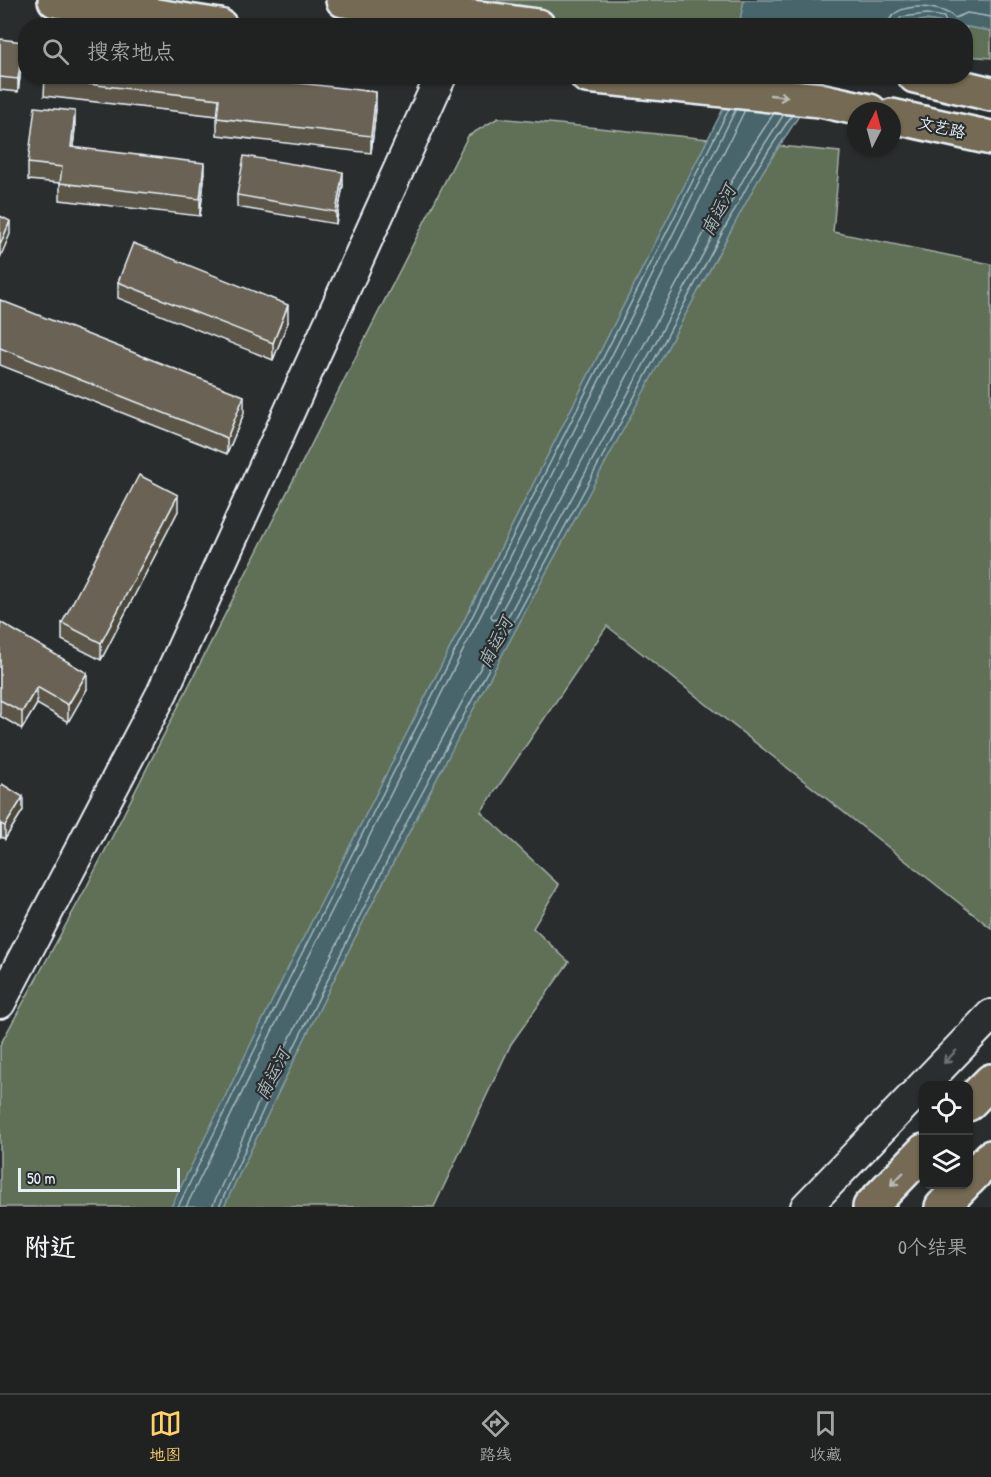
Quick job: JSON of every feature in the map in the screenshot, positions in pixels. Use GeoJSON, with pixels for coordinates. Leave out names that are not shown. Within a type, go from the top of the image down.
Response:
{"type":"FeatureCollection","features":[{"type":"Feature","properties":{"kind":"main road"},"geometry":{"type":"LineString","coordinates":[[55,0],[169,18]]}},
{"type":"Feature","properties":{"kind":"main road"},"geometry":{"type":"LineString","coordinates":[[343,0],[384,3],[491,18]]}},
{"type":"Feature","properties":{"kind":"main road"},"geometry":{"type":"LineString","coordinates":[[662,84],[820,100],[847,106]]}},
{"type":"Feature","properties":{"kind":"main road"},"geometry":{"type":"LineString","coordinates":[[949,84],[991,94]]}},
{"type":"Feature","properties":{"kind":"main road","name":"文艺路"},"geometry":{"type":"LineString","coordinates":[[901,118],[991,138]]}},
{"type":"Feature","properties":{"kind":"main road"},"geometry":{"type":"LineString","coordinates":[[973,1100],[991,1081]]}},
{"type":"Feature","properties":{"kind":"main road"},"geometry":{"type":"LineString","coordinates":[[870,1207],[919,1156]]}},
{"type":"Feature","properties":{"kind":"main road"},"geometry":{"type":"LineString","coordinates":[[973,1176],[991,1157]]}},
{"type":"Feature","properties":{"kind":"main road"},"geometry":{"type":"LineString","coordinates":[[942,1207],[960,1189]]}},
{"type":"Feature","properties":{"kind":"street"},"geometry":{"type":"LineString","coordinates":[[0,1003],[162,693],[437,84]]}},
{"type":"Feature","properties":{"kind":"street"},"geometry":{"type":"LineString","coordinates":[[806,1207],[991,1016]]}},
{"type":"Feature","properties":{"kind":"green space"},"geometry":{"type":"Polygon","coordinates":[[[483,0],[991,0],[991,58],[973,57],[973,18],[472,18],[483,0]]]}},
{"type":"Feature","properties":{"kind":"green space"},"geometry":{"type":"Polygon","coordinates":[[[498,118],[840,152],[833,232],[991,264],[991,928],[607,626],[481,812],[559,885],[533,928],[569,962],[511,1044],[434,1207],[0,1207],[0,1045],[86,888],[468,136],[498,118]]]}},
{"type":"Feature","properties":{"kind":"water"},"geometry":{"type":"Polygon","coordinates":[[[744,0],[991,0],[991,31],[973,28],[973,18],[740,18],[744,0]]]}},
{"type":"Feature","properties":{"kind":"water","name":"南运河"},"geometry":{"type":"Polygon","coordinates":[[[728,84],[819,84],[762,173],[486,686],[351,945],[224,1207],[171,1207],[290,964],[722,111],[728,84]]]}},
{"type":"Feature","properties":{"kind":"building"},"geometry":{"type":"Polygon","coordinates":[[[0,39],[18,41],[18,79],[0,77],[0,39]]]}},
{"type":"Feature","properties":{"kind":"building"},"geometry":{"type":"Polygon","coordinates":[[[88,84],[308,84],[376,92],[371,136],[217,118],[219,99],[88,84]]]}},
{"type":"Feature","properties":{"kind":"building"},"geometry":{"type":"Polygon","coordinates":[[[35,107],[75,111],[71,147],[204,163],[200,199],[60,183],[62,167],[28,163],[35,107]]]}},
{"type":"Feature","properties":{"kind":"building"},"geometry":{"type":"Polygon","coordinates":[[[244,156],[343,172],[336,212],[237,195],[244,156]]]}},
{"type":"Feature","properties":{"kind":"building"},"geometry":{"type":"Polygon","coordinates":[[[0,216],[10,221],[0,245],[0,216]]]}},
{"type":"Feature","properties":{"kind":"building"},"geometry":{"type":"Polygon","coordinates":[[[133,243],[288,305],[273,343],[118,282],[133,243]]]}},
{"type":"Feature","properties":{"kind":"building"},"geometry":{"type":"Polygon","coordinates":[[[0,300],[244,396],[227,438],[0,348],[0,300]]]}},
{"type":"Feature","properties":{"kind":"building"},"geometry":{"type":"Polygon","coordinates":[[[139,475],[178,495],[101,643],[62,623],[139,475]]]}},
{"type":"Feature","properties":{"kind":"building"},"geometry":{"type":"Polygon","coordinates":[[[0,622],[87,673],[68,705],[37,687],[22,712],[0,700],[0,622]]]}},
{"type":"Feature","properties":{"kind":"building"},"geometry":{"type":"Polygon","coordinates":[[[2,784],[23,797],[5,826],[1,824],[0,827],[0,788],[2,784]]]}}]}
